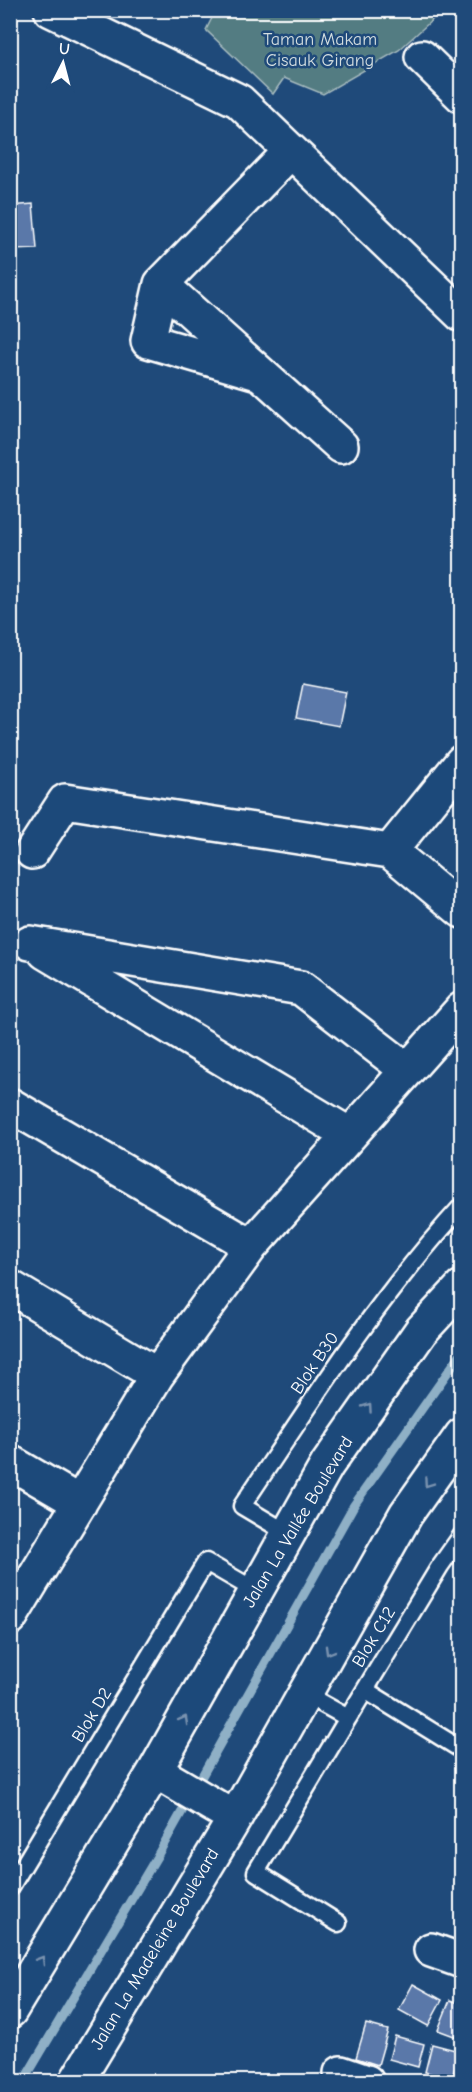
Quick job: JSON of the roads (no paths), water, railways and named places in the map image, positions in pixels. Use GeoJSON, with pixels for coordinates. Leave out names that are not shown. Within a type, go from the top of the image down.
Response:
{"type":"FeatureCollection","features":[{"type":"Feature","properties":{"kind":"street"},"geometry":{"type":"LineString","coordinates":[[51,10],[239,101],[462,315]]}},
{"type":"Feature","properties":{"kind":"street"},"geometry":{"type":"LineString","coordinates":[[422,57],[462,96]]}},
{"type":"Feature","properties":{"kind":"street"},"geometry":{"type":"LineString","coordinates":[[261,374],[148,341],[161,284],[291,150]]}},
{"type":"Feature","properties":{"kind":"street"},"geometry":{"type":"LineString","coordinates":[[161,284],[341,447]]}},
{"type":"Feature","properties":{"kind":"street"},"geometry":{"type":"LineString","coordinates":[[390,851],[462,762]]}},
{"type":"Feature","properties":{"kind":"street"},"geometry":{"type":"LineString","coordinates":[[32,852],[65,801],[390,851],[462,911]]}},
{"type":"Feature","properties":{"kind":"street"},"geometry":{"type":"LineString","coordinates":[[20,938],[302,988],[407,1070]]}},
{"type":"Feature","properties":{"kind":"street"},"geometry":{"type":"LineString","coordinates":[[20,938],[350,1134]]}},
{"type":"Feature","properties":{"kind":"street"},"geometry":{"type":"LineString","coordinates":[[10,1618],[157,1375],[251,1246],[462,1009]]}},
{"type":"Feature","properties":{"kind":"street"},"geometry":{"type":"LineString","coordinates":[[10,1105],[251,1246]]}},
{"type":"Feature","properties":{"kind":"street"},"geometry":{"type":"LineString","coordinates":[[10,1287],[157,1375]]}},
{"type":"Feature","properties":{"kind":"street","name":"Jalan La Vallée Boulevard"},"geometry":{"type":"LineString","coordinates":[[155,1770],[327,1465],[421,1331],[462,1287]]}},
{"type":"Feature","properties":{"kind":"street"},"geometry":{"type":"LineString","coordinates":[[10,2011],[155,1770],[235,1818],[406,1514],[462,1435]]}},
{"type":"Feature","properties":{"kind":"street"},"geometry":{"type":"LineString","coordinates":[[10,1462],[80,1503]]}},
{"type":"Feature","properties":{"kind":"street","name":"Jalan La Madeleine Boulevard"},"geometry":{"type":"LineString","coordinates":[[76,2082],[235,1818]]}},
{"type":"Feature","properties":{"kind":"street"},"geometry":{"type":"LineString","coordinates":[[431,1950],[462,1960]]}},
{"type":"Feature","properties":{"kind":"lane","name":"Blok B30"},"geometry":{"type":"LineString","coordinates":[[289,1534],[242,1506],[349,1347],[432,1238],[462,1206]]}},
{"type":"Feature","properties":{"kind":"lane","name":"Blok C12"},"geometry":{"type":"LineString","coordinates":[[338,1923],[256,1872],[440,1566],[462,1535]]}},
{"type":"Feature","properties":{"kind":"lane","name":"Blok D2"},"geometry":{"type":"LineString","coordinates":[[10,1888],[206,1562],[256,1591]]}},
{"type":"Feature","properties":{"kind":"lane"},"geometry":{"type":"LineString","coordinates":[[365,1690],[462,1750]]}},
{"type":"Feature","properties":{"kind":"lane"},"geometry":{"type":"LineString","coordinates":[[304,1694],[348,1718]]}},
{"type":"Feature","properties":{"kind":"waterway"},"geometry":{"type":"LineString","coordinates":[[23,2082],[156,1858],[354,1505],[462,1352]]}},
{"type":"Feature","properties":{"kind":"park label","name":"Taman Makam Cisauk Girang"},"geometry":{"type":"Point","coordinates":[320,49]}}]}
